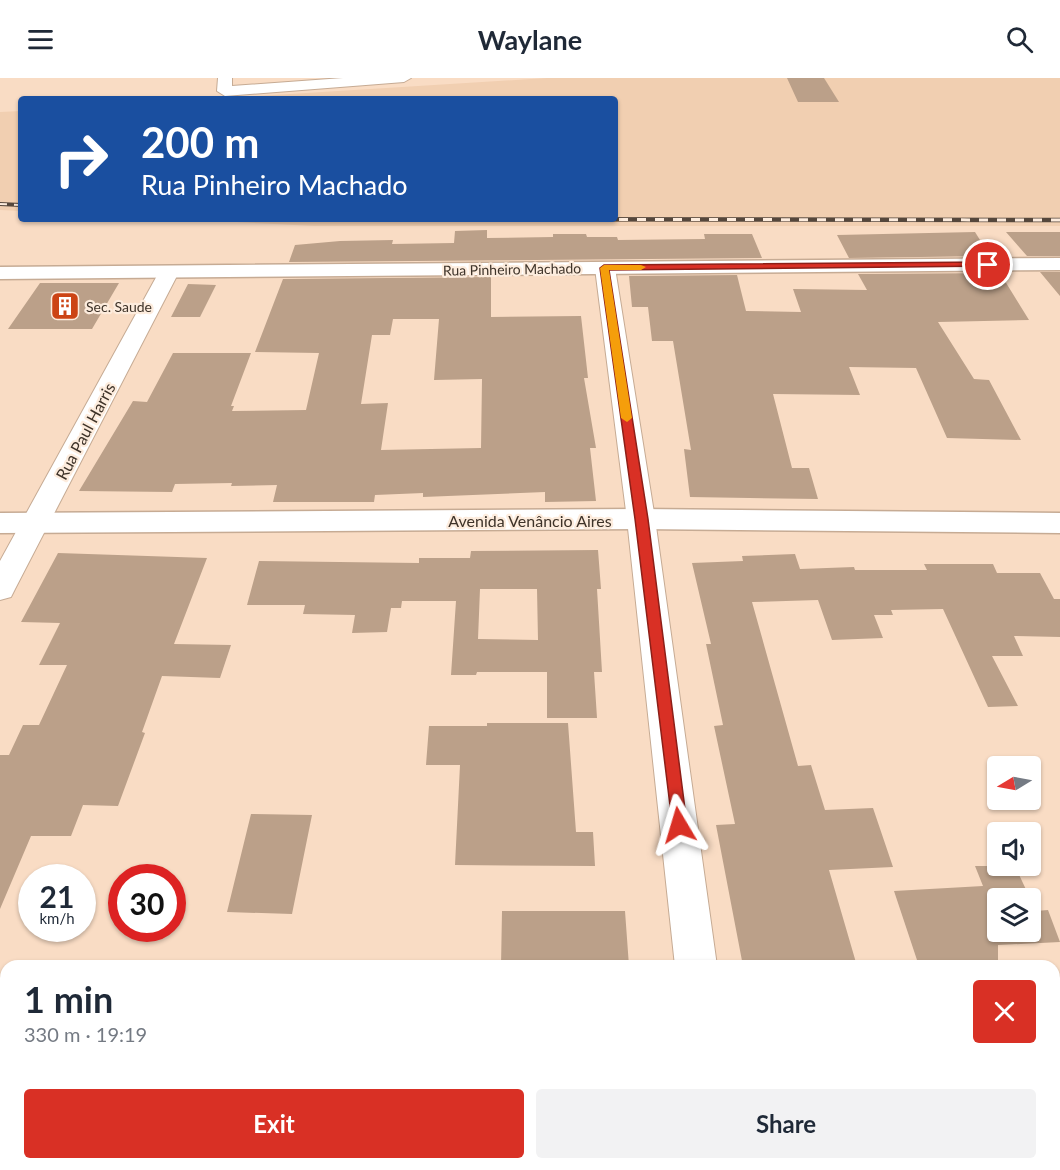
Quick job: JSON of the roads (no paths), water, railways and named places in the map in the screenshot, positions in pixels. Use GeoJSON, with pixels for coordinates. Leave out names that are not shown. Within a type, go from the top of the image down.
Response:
{"type":"FeatureCollection","features":[{"type":"Feature","properties":{"kind":"main road","name":"Rua Pinheiro Machado"},"geometry":{"type":"LineString","coordinates":[[0,273],[1060,264]]}},
{"type":"Feature","properties":{"kind":"main road","name":"Avenida Venâncio Aires"},"geometry":{"type":"LineString","coordinates":[[0,523],[641,519],[1060,523]]}},
{"type":"Feature","properties":{"kind":"street"},"geometry":{"type":"LineString","coordinates":[[225,84],[404,78]]}},
{"type":"Feature","properties":{"kind":"street"},"geometry":{"type":"LineString","coordinates":[[604,268],[641,519],[695,960]]}},
{"type":"Feature","properties":{"kind":"street","name":"Rua Paul Harris"},"geometry":{"type":"LineString","coordinates":[[0,588],[169,272]]}},
{"type":"Feature","properties":{"kind":"railway"},"geometry":{"type":"LineString","coordinates":[[0,204],[18,205]]}},
{"type":"Feature","properties":{"kind":"railway"},"geometry":{"type":"LineString","coordinates":[[618,219],[1060,220]]}},
{"type":"Feature","properties":{"kind":"place","name":"Sec. Saude"},"geometry":{"type":"Point","coordinates":[65,306]}}]}
